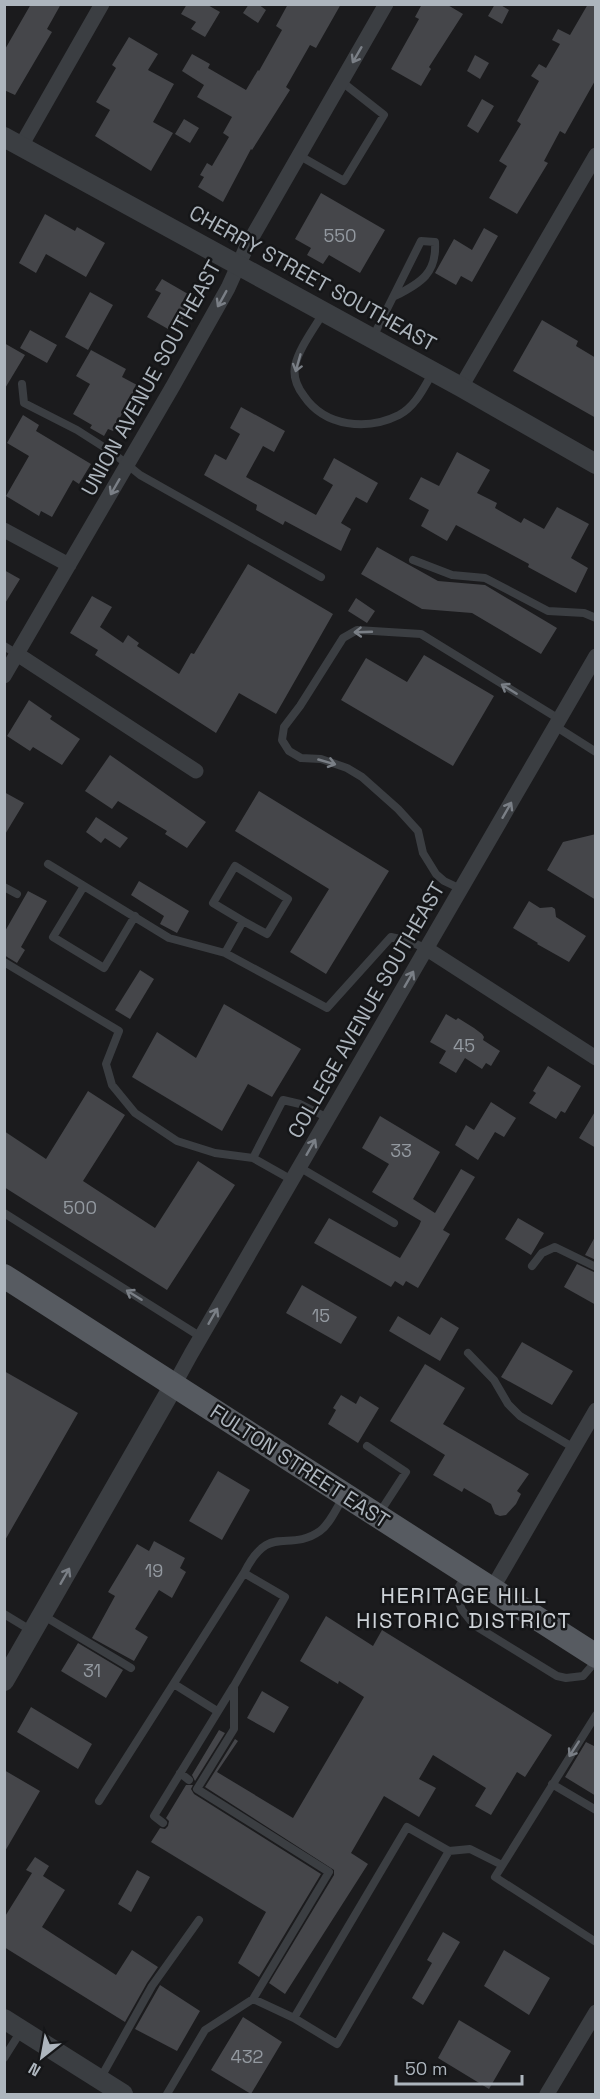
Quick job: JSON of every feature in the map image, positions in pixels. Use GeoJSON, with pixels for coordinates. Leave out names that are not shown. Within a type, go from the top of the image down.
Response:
{"type":"FeatureCollection","features":[{"type":"Feature","properties":{"kind":"main road","name":"FULTON STREET EAST"},"geometry":{"type":"LineString","coordinates":[[4,1276],[596,1656]]}},
{"type":"Feature","properties":{"kind":"street"},"geometry":{"type":"LineString","coordinates":[[13,141],[102,4]]}},
{"type":"Feature","properties":{"kind":"street","name":"UNION AVENUE SOUTHEAST"},"geometry":{"type":"LineString","coordinates":[[4,676],[11,650],[69,565],[228,288],[247,246],[386,4]]}},
{"type":"Feature","properties":{"kind":"street","name":"CHERRY STREET SOUTHEAST"},"geometry":{"type":"LineString","coordinates":[[13,141],[324,311],[596,464]]}},
{"type":"Feature","properties":{"kind":"street"},"geometry":{"type":"LineString","coordinates":[[461,387],[596,155]]}},
{"type":"Feature","properties":{"kind":"street"},"geometry":{"type":"LineString","coordinates":[[4,530],[69,565]]}},
{"type":"Feature","properties":{"kind":"street"},"geometry":{"type":"LineString","coordinates":[[11,650],[196,771]]}},
{"type":"Feature","properties":{"kind":"street","name":"COLLEGE AVENUE SOUTHEAST"},"geometry":{"type":"LineString","coordinates":[[174,1385],[557,722],[591,672],[596,656]]}},
{"type":"Feature","properties":{"kind":"street"},"geometry":{"type":"LineString","coordinates":[[427,949],[596,1058]]}},
{"type":"Feature","properties":{"kind":"street"},"geometry":{"type":"LineString","coordinates":[[4,1681],[174,1385]]}},
{"type":"Feature","properties":{"kind":"street"},"geometry":{"type":"LineString","coordinates":[[492,1590],[596,1410]]}},
{"type":"Feature","properties":{"kind":"street"},"geometry":{"type":"LineString","coordinates":[[548,2094],[596,2012]]}},
{"type":"Feature","properties":{"kind":"street"},"geometry":{"type":"LineString","coordinates":[[4,2019],[123,2094]]}},
{"type":"Feature","properties":{"kind":"lane"},"geometry":{"type":"LineString","coordinates":[[300,156],[344,181],[384,115],[342,82]]}},
{"type":"Feature","properties":{"kind":"lane"},"geometry":{"type":"LineString","coordinates":[[372,338],[421,241],[435,242],[432,267],[422,281],[395,296]]}},
{"type":"Feature","properties":{"kind":"lane"},"geometry":{"type":"LineString","coordinates":[[324,311],[296,364],[295,378],[308,403],[319,413],[349,424],[385,421],[401,414],[416,401],[433,372]]}},
{"type":"Feature","properties":{"kind":"lane"},"geometry":{"type":"LineString","coordinates":[[22,384],[24,404],[77,430],[113,453],[140,476],[321,577]]}},
{"type":"Feature","properties":{"kind":"lane"},"geometry":{"type":"LineString","coordinates":[[413,560],[452,575],[485,578],[548,611],[584,613],[596,618]]}},
{"type":"Feature","properties":{"kind":"lane"},"geometry":{"type":"LineString","coordinates":[[461,890],[436,874],[423,853],[418,831],[398,808],[362,777],[347,768],[321,759],[301,758],[289,751],[282,740],[284,728],[343,638],[357,630],[421,634],[557,722],[596,752]]}},
{"type":"Feature","properties":{"kind":"lane"},"geometry":{"type":"LineString","coordinates":[[48,864],[169,938],[225,953],[327,1008],[391,937],[409,941],[427,949]]}},
{"type":"Feature","properties":{"kind":"lane"},"geometry":{"type":"LineString","coordinates":[[236,866],[288,899],[267,934],[243,921],[213,903],[236,866]]}},
{"type":"Feature","properties":{"kind":"lane"},"geometry":{"type":"LineString","coordinates":[[84,885],[53,937],[104,968],[135,916]]}},
{"type":"Feature","properties":{"kind":"lane"},"geometry":{"type":"LineString","coordinates":[[4,886],[17,894]]}},
{"type":"Feature","properties":{"kind":"lane"},"geometry":{"type":"LineString","coordinates":[[225,953],[243,921]]}},
{"type":"Feature","properties":{"kind":"lane"},"geometry":{"type":"LineString","coordinates":[[4,962],[119,1032],[106,1065],[112,1085],[135,1113],[177,1141],[214,1153],[253,1158],[296,1174],[394,1223]]}},
{"type":"Feature","properties":{"kind":"lane"},"geometry":{"type":"LineString","coordinates":[[253,1158],[283,1100],[300,1104],[328,1118]]}},
{"type":"Feature","properties":{"kind":"lane"},"geometry":{"type":"LineString","coordinates":[[4,1213],[201,1337]]}},
{"type":"Feature","properties":{"kind":"lane"},"geometry":{"type":"LineString","coordinates":[[532,1266],[542,1253],[555,1247],[596,1267]]}},
{"type":"Feature","properties":{"kind":"lane"},"geometry":{"type":"LineString","coordinates":[[468,1353],[494,1380],[508,1404],[520,1416],[574,1448]]}},
{"type":"Feature","properties":{"kind":"lane"},"geometry":{"type":"LineString","coordinates":[[367,1446],[406,1472],[377,1516]]}},
{"type":"Feature","properties":{"kind":"lane"},"geometry":{"type":"LineString","coordinates":[[99,1801],[256,1551],[275,1540],[311,1537],[323,1529],[344,1495]]}},
{"type":"Feature","properties":{"kind":"lane"},"geometry":{"type":"LineString","coordinates":[[163,1823],[154,1816],[234,1686],[285,1596],[244,1573]]}},
{"type":"Feature","properties":{"kind":"lane"},"geometry":{"type":"LineString","coordinates":[[467,1574],[454,1593],[462,1610],[474,1625],[556,1676],[566,1678],[583,1676],[596,1661]]}},
{"type":"Feature","properties":{"kind":"lane"},"geometry":{"type":"LineString","coordinates":[[4,1614],[38,1624],[131,1668]]}},
{"type":"Feature","properties":{"kind":"lane"},"geometry":{"type":"LineString","coordinates":[[174,1684],[218,1712]]}},
{"type":"Feature","properties":{"kind":"lane"},"geometry":{"type":"LineString","coordinates":[[167,2094],[205,2031],[253,1999],[329,1872],[197,1790],[234,1729],[234,1686]]}},
{"type":"Feature","properties":{"kind":"lane"},"geometry":{"type":"LineString","coordinates":[[596,1715],[495,1877],[596,1942]]}},
{"type":"Feature","properties":{"kind":"lane"},"geometry":{"type":"LineString","coordinates":[[180,1773],[189,1780]]}},
{"type":"Feature","properties":{"kind":"lane"},"geometry":{"type":"LineString","coordinates":[[552,1784],[596,1810]]}},
{"type":"Feature","properties":{"kind":"lane"},"geometry":{"type":"LineString","coordinates":[[294,2018],[407,1827],[449,1851],[470,1849],[502,1865]]}},
{"type":"Feature","properties":{"kind":"lane"},"geometry":{"type":"LineString","coordinates":[[253,1999],[294,2018],[337,2044],[449,1851]]}},
{"type":"Feature","properties":{"kind":"lane"},"geometry":{"type":"LineString","coordinates":[[100,2080],[152,1986],[199,1920]]}},
{"type":"Feature","properties":{"kind":"lane"},"geometry":{"type":"LineString","coordinates":[[4,2058],[22,2030]]}},
{"type":"Feature","properties":{"kind":"building"},"geometry":{"type":"Polygon","coordinates":[[[31,4],[61,4],[47,29],[52,32],[15,95],[4,90],[4,51],[31,4]]]}},
{"type":"Feature","properties":{"kind":"building"},"geometry":{"type":"Polygon","coordinates":[[[187,4],[206,4],[220,12],[205,37],[191,29],[196,22],[181,14],[187,4]]]}},
{"type":"Feature","properties":{"kind":"building"},"geometry":{"type":"Polygon","coordinates":[[[249,4],[258,4],[266,10],[258,23],[243,13],[249,4]]]}},
{"type":"Feature","properties":{"kind":"building"},"geometry":{"type":"Polygon","coordinates":[[[288,4],[341,4],[316,48],[310,45],[286,87],[290,90],[251,149],[223,202],[198,187],[204,177],[200,175],[207,163],[212,166],[229,137],[223,133],[232,117],[197,97],[204,85],[182,71],[192,54],[210,64],[208,68],[246,90],[282,30],[276,26],[288,4]]]}},
{"type":"Feature","properties":{"kind":"building"},"geometry":{"type":"Polygon","coordinates":[[[422,4],[446,4],[463,14],[429,67],[431,69],[421,86],[391,69],[419,19],[415,17],[422,4]]]}},
{"type":"Feature","properties":{"kind":"building"},"geometry":{"type":"Polygon","coordinates":[[[495,4],[509,10],[502,24],[488,16],[495,4]]]}},
{"type":"Feature","properties":{"kind":"building"},"geometry":{"type":"Polygon","coordinates":[[[588,4],[596,4],[596,79],[565,134],[560,131],[544,161],[548,163],[517,214],[489,198],[507,166],[499,161],[521,124],[517,121],[539,81],[531,76],[539,64],[546,68],[560,44],[552,40],[558,29],[570,35],[588,4]]]}},
{"type":"Feature","properties":{"kind":"building"},"geometry":{"type":"Polygon","coordinates":[[[129,37],[158,54],[148,70],[174,84],[153,122],[173,133],[151,171],[95,136],[110,110],[96,102],[116,68],[112,65],[129,37]]]}},
{"type":"Feature","properties":{"kind":"building"},"geometry":{"type":"Polygon","coordinates":[[[475,55],[489,63],[480,79],[467,71],[475,55]]]}},
{"type":"Feature","properties":{"kind":"building"},"geometry":{"type":"Polygon","coordinates":[[[482,99],[494,106],[478,133],[467,126],[482,99]]]}},
{"type":"Feature","properties":{"kind":"building"},"geometry":{"type":"Polygon","coordinates":[[[184,119],[199,128],[190,143],[175,134],[184,119]]]}},
{"type":"Feature","properties":{"kind":"building"},"geometry":{"type":"Polygon","coordinates":[[[321,193],[385,230],[360,273],[329,255],[323,264],[307,255],[311,248],[295,239],[321,193]]]}},
{"type":"Feature","properties":{"kind":"building"},"geometry":{"type":"Polygon","coordinates":[[[45,214],[75,231],[77,227],[105,243],[86,277],[46,254],[36,273],[19,263],[45,214]]]}},
{"type":"Feature","properties":{"kind":"building"},"geometry":{"type":"Polygon","coordinates":[[[484,228],[498,236],[472,282],[461,276],[456,285],[435,273],[454,239],[472,250],[484,228]]]}},
{"type":"Feature","properties":{"kind":"building"},"geometry":{"type":"Polygon","coordinates":[[[162,279],[195,298],[179,326],[172,321],[168,329],[147,317],[161,293],[155,290],[162,279]]]}},
{"type":"Feature","properties":{"kind":"building"},"geometry":{"type":"Polygon","coordinates":[[[90,292],[113,305],[88,350],[65,337],[90,292]]]}},
{"type":"Feature","properties":{"kind":"building"},"geometry":{"type":"Polygon","coordinates":[[[542,320],[578,341],[576,346],[596,358],[596,418],[513,371],[542,320]]]}},
{"type":"Feature","properties":{"kind":"building"},"geometry":{"type":"Polygon","coordinates":[[[30,330],[57,345],[47,363],[20,348],[30,330]]]}},
{"type":"Feature","properties":{"kind":"building"},"geometry":{"type":"Polygon","coordinates":[[[4,343],[25,355],[4,390],[4,343]]]}},
{"type":"Feature","properties":{"kind":"building"},"geometry":{"type":"Polygon","coordinates":[[[91,350],[126,369],[122,377],[137,385],[113,431],[108,429],[104,436],[90,428],[92,425],[73,414],[90,384],[76,376],[91,350]]]}},
{"type":"Feature","properties":{"kind":"building"},"geometry":{"type":"Polygon","coordinates":[[[241,407],[285,431],[274,452],[263,446],[246,477],[316,515],[333,485],[323,479],[334,458],[378,483],[367,503],[356,497],[341,523],[351,529],[341,551],[285,521],[283,525],[256,510],[257,505],[204,475],[215,454],[226,460],[240,434],[230,428],[241,407]]]}},
{"type":"Feature","properties":{"kind":"building"},"geometry":{"type":"Polygon","coordinates":[[[23,415],[39,425],[36,431],[91,464],[79,484],[73,480],[52,517],[41,511],[39,516],[6,496],[29,456],[7,443],[23,415]]]}},
{"type":"Feature","properties":{"kind":"building"},"geometry":{"type":"Polygon","coordinates":[[[457,452],[490,470],[477,493],[497,503],[495,508],[521,523],[524,518],[544,529],[557,507],[589,524],[571,558],[588,568],[576,593],[528,567],[529,564],[456,525],[447,541],[421,526],[429,510],[409,499],[421,477],[439,486],[457,452]]]}},
{"type":"Feature","properties":{"kind":"building"},"geometry":{"type":"Polygon","coordinates":[[[377,547],[438,581],[485,585],[557,628],[541,654],[472,613],[422,609],[361,574],[377,547]]]}},
{"type":"Feature","properties":{"kind":"building"},"geometry":{"type":"Polygon","coordinates":[[[248,564],[333,614],[276,714],[239,693],[216,733],[95,655],[98,650],[70,633],[92,596],[112,607],[100,627],[123,643],[128,635],[139,643],[137,646],[179,674],[191,653],[194,654],[248,564]]]}},
{"type":"Feature","properties":{"kind":"building"},"geometry":{"type":"Polygon","coordinates":[[[4,570],[20,579],[4,605],[4,570]]]}},
{"type":"Feature","properties":{"kind":"building"},"geometry":{"type":"Polygon","coordinates":[[[356,598],[375,611],[367,623],[348,611],[356,598]]]}},
{"type":"Feature","properties":{"kind":"building"},"geometry":{"type":"Polygon","coordinates":[[[424,655],[494,696],[453,766],[341,700],[366,658],[407,682],[424,655]]]}},
{"type":"Feature","properties":{"kind":"building"},"geometry":{"type":"Polygon","coordinates":[[[29,700],[52,716],[50,719],[80,739],[62,765],[33,747],[30,751],[7,736],[29,700]]]}},
{"type":"Feature","properties":{"kind":"building"},"geometry":{"type":"Polygon","coordinates":[[[110,755],[206,822],[187,848],[165,834],[167,831],[118,801],[112,809],[85,791],[110,755]]]}},
{"type":"Feature","properties":{"kind":"building"},"geometry":{"type":"Polygon","coordinates":[[[259,791],[389,871],[326,974],[290,952],[329,889],[235,831],[259,791]]]}},
{"type":"Feature","properties":{"kind":"building"},"geometry":{"type":"Polygon","coordinates":[[[4,792],[24,803],[4,836],[4,792]]]}},
{"type":"Feature","properties":{"kind":"building"},"geometry":{"type":"Polygon","coordinates":[[[96,817],[128,838],[120,848],[105,838],[101,843],[86,832],[96,817]]]}},
{"type":"Feature","properties":{"kind":"building"},"geometry":{"type":"Polygon","coordinates":[[[596,834],[596,900],[547,870],[563,842],[596,834]]]}},
{"type":"Feature","properties":{"kind":"building"},"geometry":{"type":"Polygon","coordinates":[[[139,881],[189,911],[177,933],[160,924],[164,916],[131,895],[139,881]]]}},
{"type":"Feature","properties":{"kind":"building"},"geometry":{"type":"Polygon","coordinates":[[[28,891],[47,901],[21,947],[25,950],[17,963],[4,955],[4,933],[28,891]]]}},
{"type":"Feature","properties":{"kind":"building"},"geometry":{"type":"Polygon","coordinates":[[[529,901],[540,908],[552,907],[555,909],[556,917],[586,936],[569,962],[513,928],[529,901]]]}},
{"type":"Feature","properties":{"kind":"building"},"geometry":{"type":"Polygon","coordinates":[[[140,970],[154,979],[130,1019],[115,1010],[140,970]]]}},
{"type":"Feature","properties":{"kind":"building"},"geometry":{"type":"Polygon","coordinates":[[[224,1004],[301,1049],[272,1097],[248,1084],[222,1131],[132,1077],[157,1032],[196,1058],[224,1004]]]}},
{"type":"Feature","properties":{"kind":"building"},"geometry":{"type":"Polygon","coordinates":[[[446,1014],[474,1028],[482,1034],[483,1040],[500,1051],[491,1066],[486,1063],[482,1069],[465,1058],[456,1073],[439,1063],[446,1051],[430,1042],[446,1014]]]}},
{"type":"Feature","properties":{"kind":"building"},"geometry":{"type":"Polygon","coordinates":[[[548,1066],[581,1086],[565,1113],[561,1111],[556,1119],[529,1103],[536,1093],[533,1091],[548,1066]]]}},
{"type":"Feature","properties":{"kind":"building"},"geometry":{"type":"Polygon","coordinates":[[[88,1091],[125,1115],[83,1181],[155,1228],[198,1161],[235,1185],[167,1290],[4,1187],[4,1131],[46,1159],[88,1091]]]}},
{"type":"Feature","properties":{"kind":"building"},"geometry":{"type":"Polygon","coordinates":[[[491,1102],[516,1118],[504,1137],[495,1132],[478,1160],[455,1145],[466,1125],[474,1130],[491,1102]]]}},
{"type":"Feature","properties":{"kind":"building"},"geometry":{"type":"Polygon","coordinates":[[[596,1110],[596,1148],[579,1138],[596,1110]]]}},
{"type":"Feature","properties":{"kind":"building"},"geometry":{"type":"Polygon","coordinates":[[[380,1116],[440,1152],[413,1199],[435,1213],[461,1169],[475,1177],[443,1230],[450,1234],[418,1288],[406,1281],[403,1286],[395,1281],[391,1287],[314,1243],[329,1218],[400,1258],[419,1226],[421,1221],[372,1192],[389,1164],[362,1148],[380,1116]]]}},
{"type":"Feature","properties":{"kind":"building"},"geometry":{"type":"Polygon","coordinates":[[[518,1218],[544,1233],[531,1255],[505,1239],[518,1218]]]}},
{"type":"Feature","properties":{"kind":"building"},"geometry":{"type":"Polygon","coordinates":[[[596,1235],[596,1260],[585,1255],[596,1235]]]}},
{"type":"Feature","properties":{"kind":"building"},"geometry":{"type":"Polygon","coordinates":[[[577,1264],[596,1273],[596,1305],[564,1287],[577,1264]]]}},
{"type":"Feature","properties":{"kind":"building"},"geometry":{"type":"Polygon","coordinates":[[[302,1285],[357,1317],[341,1344],[286,1313],[302,1285]]]}},
{"type":"Feature","properties":{"kind":"building"},"geometry":{"type":"Polygon","coordinates":[[[398,1316],[430,1335],[441,1317],[459,1328],[440,1361],[389,1331],[398,1316]]]}},
{"type":"Feature","properties":{"kind":"building"},"geometry":{"type":"Polygon","coordinates":[[[522,1342],[573,1371],[552,1405],[501,1377],[522,1342]]]}},
{"type":"Feature","properties":{"kind":"building"},"geometry":{"type":"Polygon","coordinates":[[[425,1364],[465,1388],[443,1424],[529,1474],[517,1491],[521,1494],[516,1504],[506,1515],[495,1514],[491,1504],[464,1488],[462,1492],[433,1475],[445,1455],[390,1421],[425,1364]]]}},
{"type":"Feature","properties":{"kind":"building"},"geometry":{"type":"Polygon","coordinates":[[[4,1371],[78,1413],[4,1542],[4,1371]]]}},
{"type":"Feature","properties":{"kind":"building"},"geometry":{"type":"Polygon","coordinates":[[[341,1395],[356,1404],[360,1396],[379,1408],[358,1443],[328,1424],[336,1410],[333,1408],[341,1395]]]}},
{"type":"Feature","properties":{"kind":"building"},"geometry":{"type":"Polygon","coordinates":[[[218,1471],[250,1490],[222,1540],[189,1521],[218,1471]]]}},
{"type":"Feature","properties":{"kind":"building"},"geometry":{"type":"Polygon","coordinates":[[[154,1541],[185,1558],[180,1568],[186,1572],[172,1598],[159,1590],[135,1629],[148,1637],[134,1661],[92,1638],[115,1596],[108,1592],[137,1544],[149,1551],[154,1541]]]}},
{"type":"Feature","properties":{"kind":"building"},"geometry":{"type":"Polygon","coordinates":[[[326,1616],[373,1646],[382,1630],[552,1735],[525,1777],[517,1772],[491,1815],[475,1806],[486,1788],[433,1755],[419,1779],[436,1788],[419,1817],[384,1796],[351,1853],[368,1864],[285,1994],[269,1983],[334,1875],[334,1870],[205,1787],[235,1739],[238,1741],[217,1772],[293,1818],[364,1697],[300,1661],[326,1616]]]}},
{"type":"Feature","properties":{"kind":"building"},"geometry":{"type":"Polygon","coordinates":[[[78,1643],[123,1670],[106,1698],[61,1671],[78,1643]]]}},
{"type":"Feature","properties":{"kind":"building"},"geometry":{"type":"Polygon","coordinates":[[[262,1691],[289,1707],[274,1733],[247,1718],[262,1691]]]}},
{"type":"Feature","properties":{"kind":"building"},"geometry":{"type":"Polygon","coordinates":[[[31,1707],[92,1744],[78,1769],[17,1732],[31,1707]]]}},
{"type":"Feature","properties":{"kind":"building"},"geometry":{"type":"Polygon","coordinates":[[[219,1730],[225,1733],[195,1781],[192,1775],[219,1730]]]}},
{"type":"Feature","properties":{"kind":"building"},"geometry":{"type":"Polygon","coordinates":[[[586,1742],[596,1747],[596,1796],[565,1777],[586,1742]]]}},
{"type":"Feature","properties":{"kind":"building"},"geometry":{"type":"Polygon","coordinates":[[[4,1770],[40,1791],[4,1853],[4,1770]]]}},
{"type":"Feature","properties":{"kind":"building"},"geometry":{"type":"Polygon","coordinates":[[[186,1785],[193,1785],[191,1789],[194,1794],[321,1874],[259,1977],[238,1963],[266,1912],[151,1842],[160,1828],[165,1829],[168,1826],[169,1821],[166,1818],[186,1785]]]}},
{"type":"Feature","properties":{"kind":"building"},"geometry":{"type":"Polygon","coordinates":[[[35,1857],[49,1866],[43,1876],[65,1890],[42,1927],[116,1975],[132,1950],[158,1967],[125,2022],[4,1947],[4,1918],[32,1873],[26,1870],[35,1857]]]}},
{"type":"Feature","properties":{"kind":"building"},"geometry":{"type":"Polygon","coordinates":[[[137,1870],[150,1877],[131,1912],[118,1904],[137,1870]]]}},
{"type":"Feature","properties":{"kind":"building"},"geometry":{"type":"Polygon","coordinates":[[[443,1932],[460,1942],[423,2005],[412,1998],[432,1963],[427,1960],[443,1932]]]}},
{"type":"Feature","properties":{"kind":"building"},"geometry":{"type":"Polygon","coordinates":[[[504,1950],[550,1978],[529,2015],[484,1986],[504,1950]]]}},
{"type":"Feature","properties":{"kind":"building"},"geometry":{"type":"Polygon","coordinates":[[[160,1985],[200,2011],[177,2051],[135,2029],[160,1985]]]}},
{"type":"Feature","properties":{"kind":"building"},"geometry":{"type":"Polygon","coordinates":[[[243,2017],[282,2042],[251,2094],[211,2070],[243,2017]]]}},
{"type":"Feature","properties":{"kind":"building"},"geometry":{"type":"Polygon","coordinates":[[[459,2020],[511,2051],[489,2089],[438,2058],[459,2020]]]}},
{"type":"Feature","properties":{"kind":"district","name":"HERITAGE HILL HISTORIC DISTRICT"},"geometry":{"type":"Point","coordinates":[464,1608]}}]}
